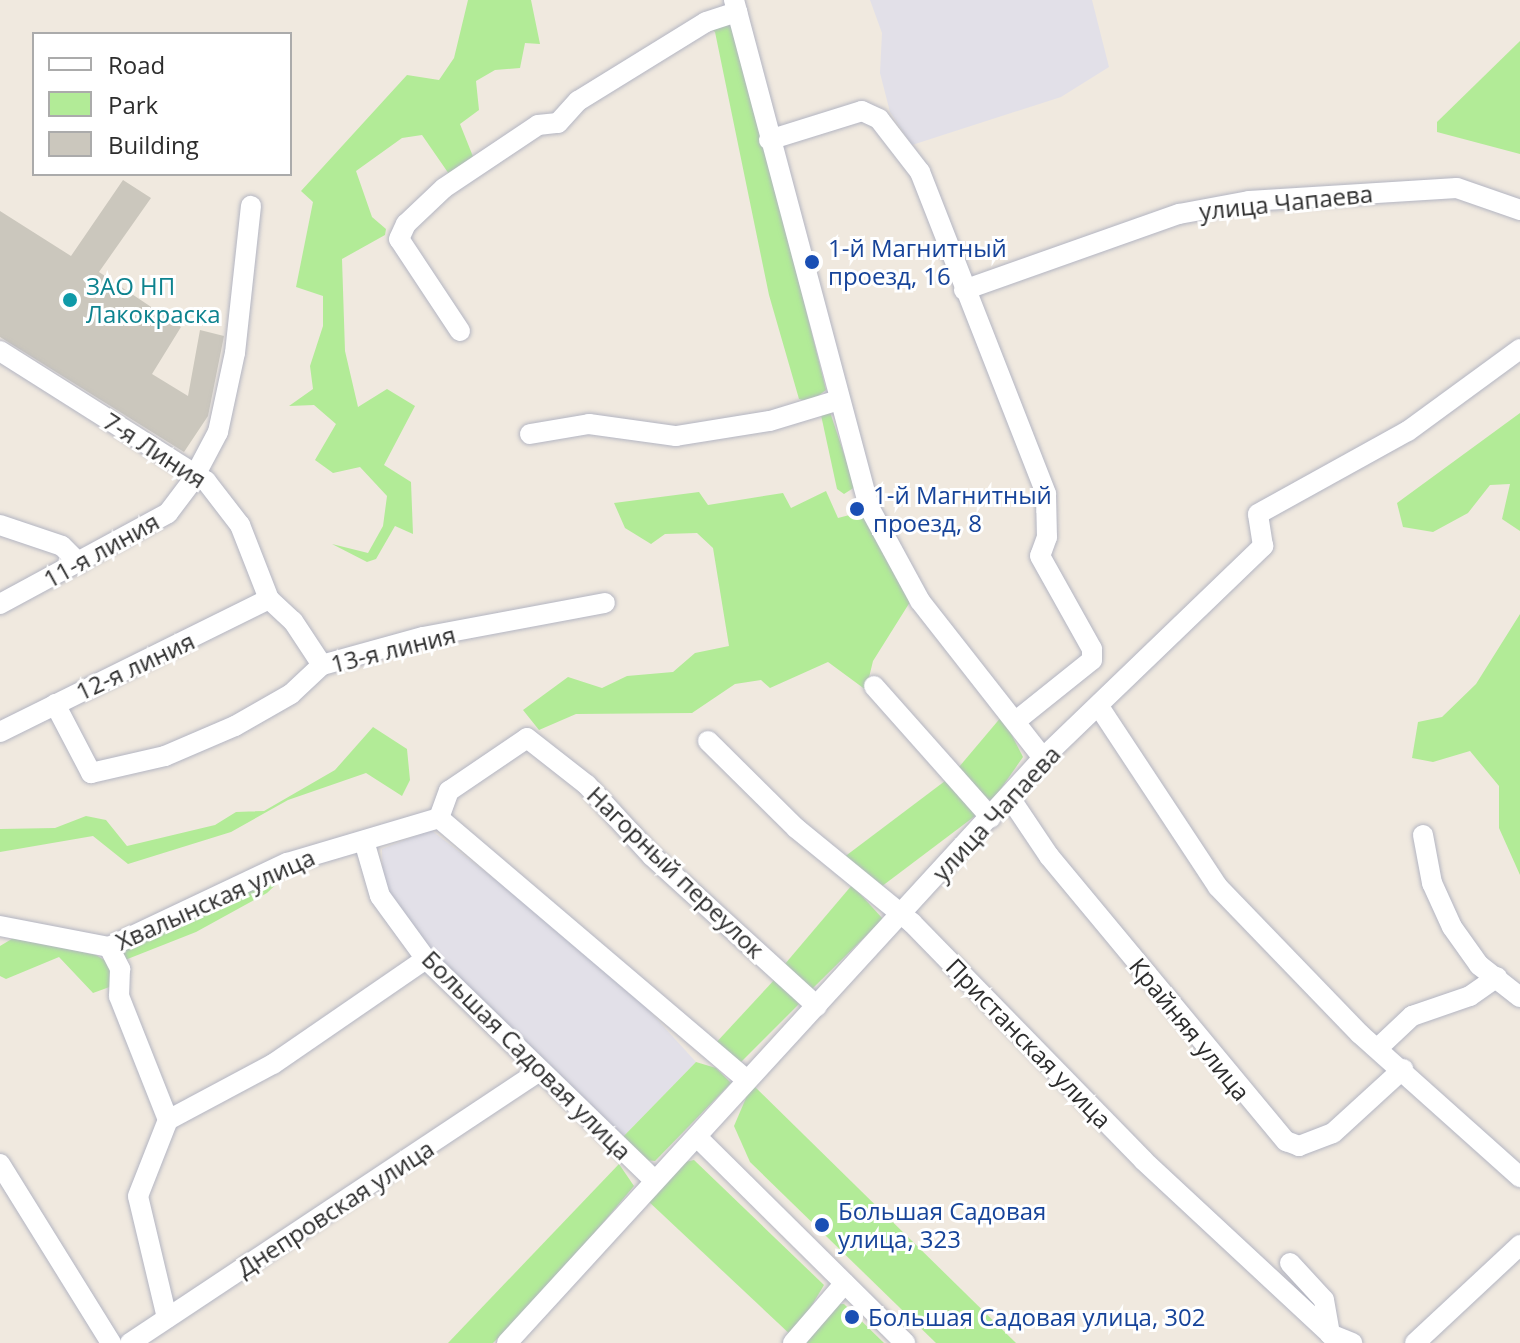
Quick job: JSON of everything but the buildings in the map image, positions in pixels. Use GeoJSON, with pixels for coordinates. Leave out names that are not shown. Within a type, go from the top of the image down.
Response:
{"type":"FeatureCollection","features":[{"type":"Feature","properties":{"kind":"street"},"geometry":{"type":"LineString","coordinates":[[460,331],[399,239],[406,224],[444,188],[538,125],[558,123],[578,101],[735,6],[836,401],[891,555],[1043,758]]}},
{"type":"Feature","properties":{"kind":"street"},"geometry":{"type":"LineString","coordinates":[[769,140],[862,111],[879,119],[920,172],[1046,494],[1047,537],[1040,556],[1092,649],[1092,660],[1017,720]]}},
{"type":"Feature","properties":{"kind":"street","name":"улица Чапаева"},"geometry":{"type":"LineString","coordinates":[[964,290],[1179,214],[1249,201],[1457,188],[1520,210]]}},
{"type":"Feature","properties":{"kind":"street","name":"11-я линия"},"geometry":{"type":"LineString","coordinates":[[0,604],[168,513],[196,473],[218,432],[235,353],[251,206]]}},
{"type":"Feature","properties":{"kind":"street","name":"улица Чапаева"},"geometry":{"type":"LineString","coordinates":[[507,1343],[654,1180],[1010,798],[1043,758],[1100,708],[1263,546],[1258,514],[1408,431],[1520,349]]}},
{"type":"Feature","properties":{"kind":"street","name":"7-я Линия"},"geometry":{"type":"LineString","coordinates":[[0,351],[196,473],[240,525],[269,599],[293,621],[322,665]]}},
{"type":"Feature","properties":{"kind":"street"},"geometry":{"type":"LineString","coordinates":[[530,434],[589,424],[676,436],[770,421],[836,401]]}},
{"type":"Feature","properties":{"kind":"street"},"geometry":{"type":"LineString","coordinates":[[0,525],[62,546],[79,563]]}},
{"type":"Feature","properties":{"kind":"street","name":"12-я линия"},"geometry":{"type":"LineString","coordinates":[[0,732],[269,599]]}},
{"type":"Feature","properties":{"kind":"street","name":"13-я линия"},"geometry":{"type":"LineString","coordinates":[[55,704],[91,773],[165,756],[235,726],[291,694],[322,665],[423,637],[605,603]]}},
{"type":"Feature","properties":{"kind":"street"},"geometry":{"type":"LineString","coordinates":[[874,686],[991,818]]}},
{"type":"Feature","properties":{"kind":"street"},"geometry":{"type":"LineString","coordinates":[[1100,708],[1218,887],[1378,1048],[1520,1177]]}},
{"type":"Feature","properties":{"kind":"street","name":"Нагорный переулок"},"geometry":{"type":"LineString","coordinates":[[439,818],[440,803],[473,771],[527,738],[535,740],[817,1006]]}},
{"type":"Feature","properties":{"kind":"street","name":"Пристанская улица"},"geometry":{"type":"LineString","coordinates":[[708,741],[900,916],[1143,1160],[1330,1334],[1352,1343]]}},
{"type":"Feature","properties":{"kind":"street","name":"Крайняя улица"},"geometry":{"type":"LineString","coordinates":[[1010,798],[1049,856],[1286,1141],[1299,1146],[1333,1133],[1403,1069]]}},
{"type":"Feature","properties":{"kind":"street"},"geometry":{"type":"LineString","coordinates":[[439,818],[747,1080]]}},
{"type":"Feature","properties":{"kind":"street","name":"Хвалынская улица"},"geometry":{"type":"LineString","coordinates":[[0,926],[109,947],[287,863],[439,818]]}},
{"type":"Feature","properties":{"kind":"street"},"geometry":{"type":"LineString","coordinates":[[1423,835],[1432,883],[1452,927],[1479,965],[1520,997]]}},
{"type":"Feature","properties":{"kind":"street","name":"Большая Садовая улица"},"geometry":{"type":"LineString","coordinates":[[364,841],[380,896],[426,959],[538,1072],[654,1180]]}},
{"type":"Feature","properties":{"kind":"street"},"geometry":{"type":"LineString","coordinates":[[109,947],[120,969],[119,996],[168,1120]]}},
{"type":"Feature","properties":{"kind":"street"},"geometry":{"type":"LineString","coordinates":[[167,1318],[138,1196],[168,1120],[273,1064],[426,959]]}},
{"type":"Feature","properties":{"kind":"street"},"geometry":{"type":"LineString","coordinates":[[1378,1048],[1412,1016],[1470,996],[1497,977]]}},
{"type":"Feature","properties":{"kind":"street","name":"Днепровская улица"},"geometry":{"type":"LineString","coordinates":[[130,1343],[538,1072]]}},
{"type":"Feature","properties":{"kind":"street"},"geometry":{"type":"LineString","coordinates":[[697,1137],[905,1343]]}},
{"type":"Feature","properties":{"kind":"street"},"geometry":{"type":"LineString","coordinates":[[0,1164],[111,1343]]}},
{"type":"Feature","properties":{"kind":"street"},"geometry":{"type":"LineString","coordinates":[[1415,1343],[1520,1245]]}},
{"type":"Feature","properties":{"kind":"street"},"geometry":{"type":"LineString","coordinates":[[1290,1263],[1324,1300],[1330,1334]]}},
{"type":"Feature","properties":{"kind":"street"},"geometry":{"type":"LineString","coordinates":[[793,1343],[845,1283]]}},
{"type":"Feature","properties":{"kind":"shaded area"},"geometry":{"type":"Polygon","coordinates":[[[870,0],[1092,0],[1109,67],[1061,97],[912,145],[890,112],[880,73],[882,33],[870,0]]]}},
{"type":"Feature","properties":{"kind":"shaded area"},"geometry":{"type":"Polygon","coordinates":[[[431,830],[611,969],[696,1062],[619,1141],[431,955],[383,888],[382,849],[431,830]]]}},
{"type":"Feature","properties":{"kind":"green space"},"geometry":{"type":"Polygon","coordinates":[[[468,0],[531,0],[540,44],[525,43],[520,68],[495,70],[476,81],[479,110],[460,124],[474,159],[449,174],[422,135],[402,138],[356,171],[372,217],[386,229],[385,235],[342,259],[345,351],[358,407],[387,389],[415,406],[384,465],[411,482],[413,534],[395,526],[376,559],[367,562],[332,544],[368,553],[383,526],[387,496],[360,467],[333,473],[315,460],[336,424],[314,405],[289,406],[313,389],[310,366],[323,326],[323,296],[296,287],[313,202],[301,191],[407,75],[439,80],[454,58],[468,0]]]}},
{"type":"Feature","properties":{"kind":"green space"},"geometry":{"type":"Polygon","coordinates":[[[734,22],[826,390],[810,402],[799,399],[769,295],[715,32],[707,25],[734,22]]]}},
{"type":"Feature","properties":{"kind":"green space"},"geometry":{"type":"Polygon","coordinates":[[[1520,41],[1520,154],[1437,132],[1437,122],[1520,41]]]}},
{"type":"Feature","properties":{"kind":"green space"},"geometry":{"type":"Polygon","coordinates":[[[829,409],[855,487],[844,494],[837,489],[821,415],[829,409]]]}},
{"type":"Feature","properties":{"kind":"green space"},"geometry":{"type":"Polygon","coordinates":[[[1520,413],[1520,531],[1502,519],[1510,484],[1490,485],[1468,513],[1433,532],[1403,527],[1397,503],[1520,413]]]}},
{"type":"Feature","properties":{"kind":"green space"},"geometry":{"type":"Polygon","coordinates":[[[826,491],[838,518],[865,511],[910,602],[873,661],[866,690],[828,662],[770,688],[761,680],[735,684],[692,713],[576,714],[539,730],[523,710],[568,677],[602,688],[627,676],[673,672],[695,653],[729,646],[713,548],[697,533],[665,534],[651,544],[625,528],[614,503],[699,492],[708,505],[783,493],[791,508],[826,491]]]}},
{"type":"Feature","properties":{"kind":"green space"},"geometry":{"type":"Polygon","coordinates":[[[1520,614],[1520,875],[1499,828],[1499,786],[1470,751],[1433,762],[1412,758],[1418,722],[1442,717],[1476,684],[1520,614]]]}},
{"type":"Feature","properties":{"kind":"green space"},"geometry":{"type":"Polygon","coordinates":[[[1002,716],[1023,757],[993,800],[983,799],[959,767],[1002,716]]]}},
{"type":"Feature","properties":{"kind":"green space"},"geometry":{"type":"Polygon","coordinates":[[[373,727],[407,749],[410,780],[402,796],[366,773],[288,800],[231,832],[128,864],[93,836],[0,852],[0,829],[55,828],[86,816],[106,820],[127,846],[215,825],[236,812],[264,811],[335,770],[373,727]]]}},
{"type":"Feature","properties":{"kind":"green space"},"geometry":{"type":"Polygon","coordinates":[[[949,778],[977,815],[871,894],[844,857],[949,778]]]}},
{"type":"Feature","properties":{"kind":"green space"},"geometry":{"type":"Polygon","coordinates":[[[288,873],[267,893],[196,932],[125,960],[121,951],[288,873]]]}},
{"type":"Feature","properties":{"kind":"green space"},"geometry":{"type":"Polygon","coordinates":[[[852,885],[883,919],[810,991],[779,971],[852,885]]]}},
{"type":"Feature","properties":{"kind":"green space"},"geometry":{"type":"Polygon","coordinates":[[[15,937],[96,955],[109,963],[115,985],[93,993],[59,957],[6,979],[0,976],[0,946],[15,937]]]}},
{"type":"Feature","properties":{"kind":"green space"},"geometry":{"type":"Polygon","coordinates":[[[776,978],[799,1004],[739,1064],[713,1046],[776,978]]]}},
{"type":"Feature","properties":{"kind":"green space"},"geometry":{"type":"Polygon","coordinates":[[[696,1062],[716,1068],[731,1083],[655,1161],[645,1160],[619,1141],[696,1062]]]}},
{"type":"Feature","properties":{"kind":"green space"},"geometry":{"type":"Polygon","coordinates":[[[752,1084],[1016,1343],[936,1343],[750,1162],[734,1126],[752,1084]]]}},
{"type":"Feature","properties":{"kind":"green space"},"geometry":{"type":"Polygon","coordinates":[[[694,1160],[824,1285],[793,1337],[647,1200],[685,1162],[694,1160]]]}},
{"type":"Feature","properties":{"kind":"green space"},"geometry":{"type":"Polygon","coordinates":[[[619,1164],[634,1186],[549,1287],[493,1343],[448,1343],[619,1164]]]}},
{"type":"Feature","properties":{"kind":"green space"},"geometry":{"type":"Polygon","coordinates":[[[838,1304],[844,1304],[884,1343],[801,1343],[838,1304]]]}},
{"type":"Feature","properties":{"kind":"place","name":"1-й Магнитный проезд, 16"},"geometry":{"type":"Point","coordinates":[812,262]}},
{"type":"Feature","properties":{"kind":"place","name":"ЗАО НП Лакокраска"},"geometry":{"type":"Point","coordinates":[70,300]}},
{"type":"Feature","properties":{"kind":"place","name":"1-й Магнитный проезд, 8"},"geometry":{"type":"Point","coordinates":[857,509]}},
{"type":"Feature","properties":{"kind":"place","name":"Большая Садовая улица, 323"},"geometry":{"type":"Point","coordinates":[822,1225]}},
{"type":"Feature","properties":{"kind":"place","name":"Большая Садовая улица, 302"},"geometry":{"type":"Point","coordinates":[852,1317]}}]}
